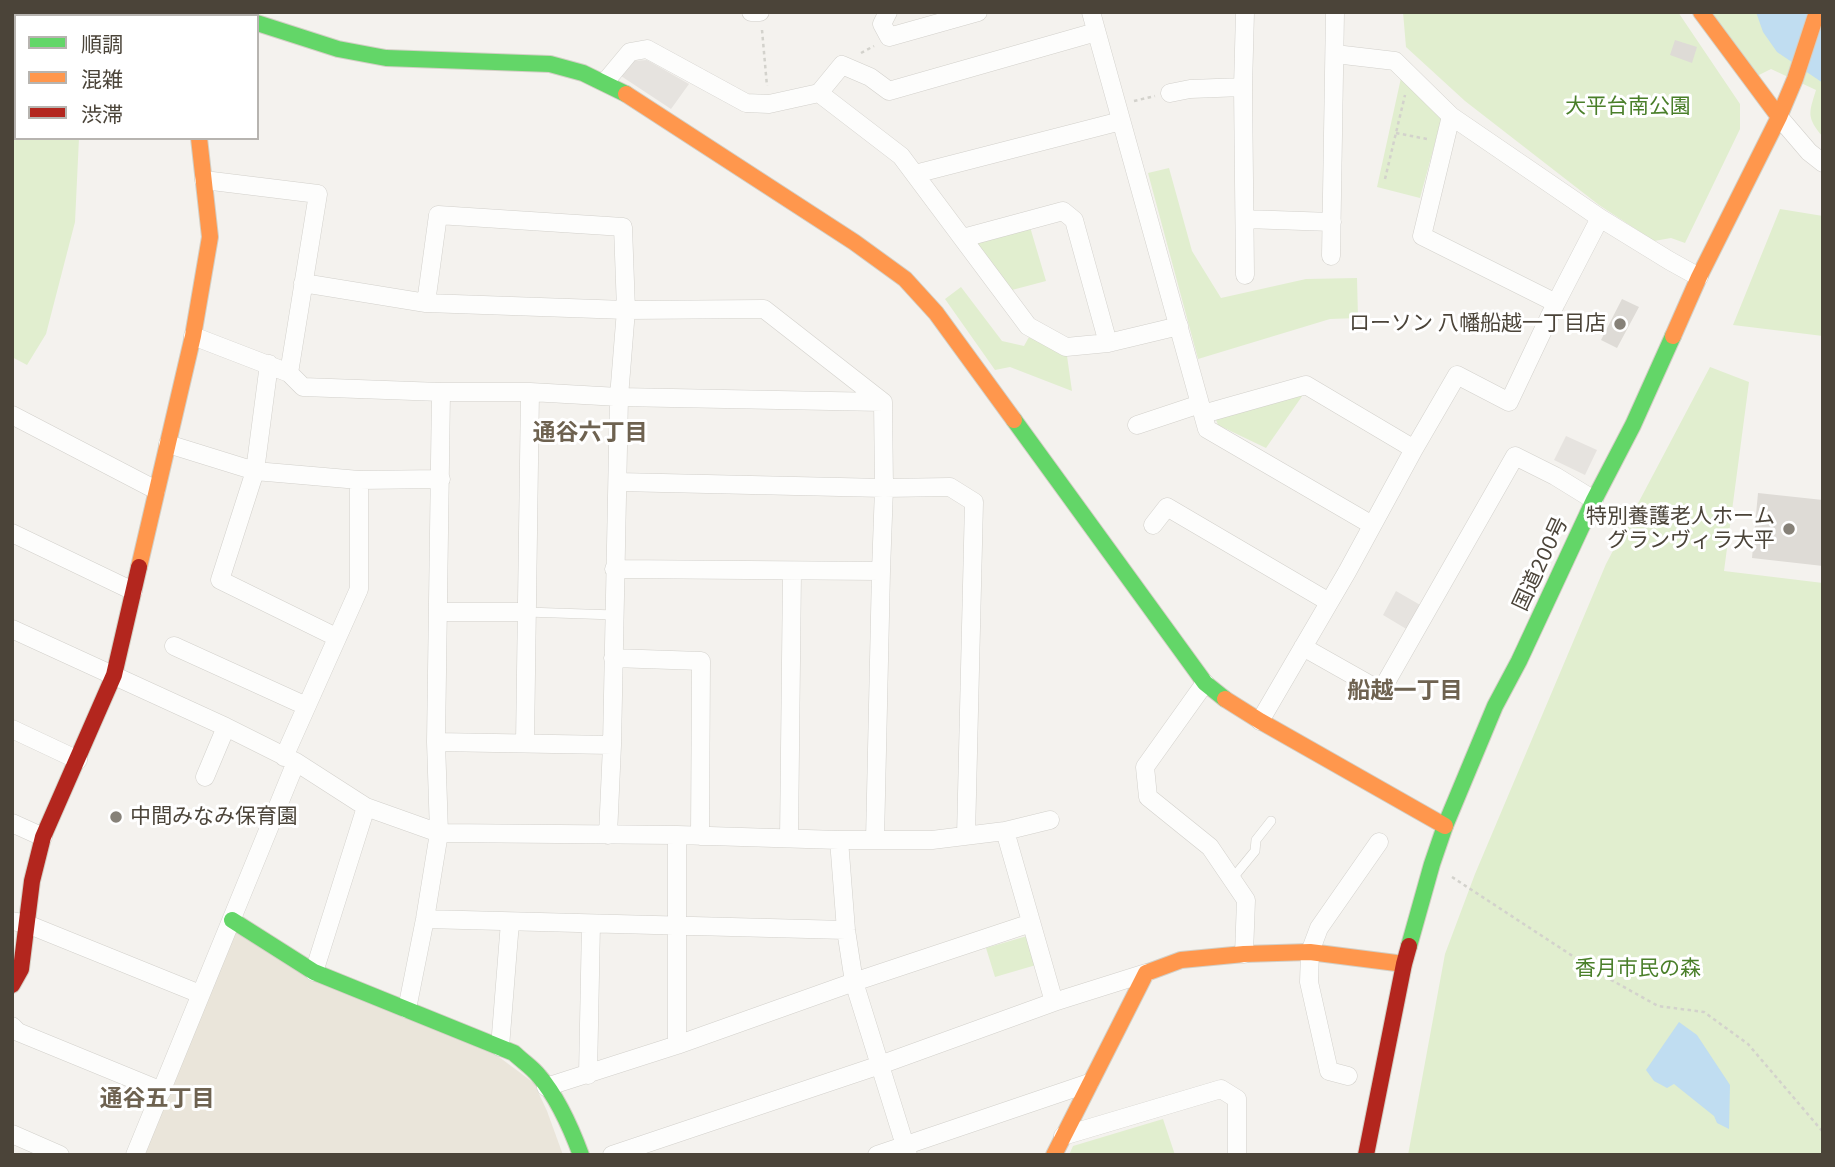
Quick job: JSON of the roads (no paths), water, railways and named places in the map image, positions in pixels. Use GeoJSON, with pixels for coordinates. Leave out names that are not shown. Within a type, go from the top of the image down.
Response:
{"type":"FeatureCollection","features":[{"type":"Feature","properties":{"kind":"main road"},"geometry":{"type":"LineString","coordinates":[[1701,12],[1779,117]]}},
{"type":"Feature","properties":{"kind":"main road","name":"国道200号"},"geometry":{"type":"LineString","coordinates":[[1366,1155],[1404,964],[1445,827],[1495,706],[1633,425],[1699,277],[1779,117],[1795,79],[1817,12]]}},
{"type":"Feature","properties":{"kind":"main road"},"geometry":{"type":"LineString","coordinates":[[259,24],[338,49],[386,58],[550,64],[583,73],[624,92],[854,242],[905,279],[936,313],[1205,683],[1220,696],[1260,721],[1445,827]]}},
{"type":"Feature","properties":{"kind":"main road"},"geometry":{"type":"LineString","coordinates":[[12,985],[21,970],[20,923],[43,837],[114,675],[193,336],[209,237],[199,140]]}},
{"type":"Feature","properties":{"kind":"main road"},"geometry":{"type":"LineString","coordinates":[[232,920],[314,972],[514,1054],[539,1076],[572,1133],[581,1155]]}},
{"type":"Feature","properties":{"kind":"main road"},"geometry":{"type":"LineString","coordinates":[[1054,1155],[1146,973],[1181,960],[1244,954],[1310,952],[1404,964]]}},
{"type":"Feature","properties":{"kind":"street"},"geometry":{"type":"LineString","coordinates":[[751,12],[760,12]]}},
{"type":"Feature","properties":{"kind":"street"},"geometry":{"type":"LineString","coordinates":[[888,12],[882,24],[889,37],[978,12]]}},
{"type":"Feature","properties":{"kind":"street"},"geometry":{"type":"LineString","coordinates":[[1091,12],[1207,429],[1372,525]]}},
{"type":"Feature","properties":{"kind":"street"},"geometry":{"type":"LineString","coordinates":[[1245,12],[1245,275]]}},
{"type":"Feature","properties":{"kind":"street"},"geometry":{"type":"LineString","coordinates":[[1331,256],[1335,12]]}},
{"type":"Feature","properties":{"kind":"street"},"geometry":{"type":"LineString","coordinates":[[605,82],[629,52],[647,49],[746,103],[769,104],[819,93],[842,65],[870,77],[889,91],[1096,32]]}},
{"type":"Feature","properties":{"kind":"street"},"geometry":{"type":"LineString","coordinates":[[1335,54],[1395,61],[1451,116],[1600,218],[1699,277]]}},
{"type":"Feature","properties":{"kind":"street"},"geometry":{"type":"LineString","coordinates":[[1170,93],[1190,89],[1243,87]]}},
{"type":"Feature","properties":{"kind":"street"},"geometry":{"type":"LineString","coordinates":[[819,93],[901,156],[1028,326],[1066,347],[1108,343],[1179,326]]}},
{"type":"Feature","properties":{"kind":"street"},"geometry":{"type":"LineString","coordinates":[[915,174],[1119,113]]}},
{"type":"Feature","properties":{"kind":"street"},"geometry":{"type":"LineString","coordinates":[[1451,116],[1422,236],[1556,303]]}},
{"type":"Feature","properties":{"kind":"street"},"geometry":{"type":"LineString","coordinates":[[1779,117],[1809,152],[1823,163]]}},
{"type":"Feature","properties":{"kind":"street"},"geometry":{"type":"LineString","coordinates":[[204,180],[318,194],[289,373]]}},
{"type":"Feature","properties":{"kind":"street"},"geometry":{"type":"LineString","coordinates":[[963,238],[1063,211],[1074,220],[1108,343]]}},
{"type":"Feature","properties":{"kind":"street"},"geometry":{"type":"LineString","coordinates":[[426,303],[438,215],[623,228],[626,310],[619,397],[608,835]]}},
{"type":"Feature","properties":{"kind":"street"},"geometry":{"type":"LineString","coordinates":[[1260,721],[1457,375],[1509,402],[1600,218]]}},
{"type":"Feature","properties":{"kind":"street"},"geometry":{"type":"LineString","coordinates":[[1245,219],[1332,222]]}},
{"type":"Feature","properties":{"kind":"street"},"geometry":{"type":"LineString","coordinates":[[303,284],[426,303],[626,310],[764,309],[883,402]]}},
{"type":"Feature","properties":{"kind":"street"},"geometry":{"type":"LineString","coordinates":[[193,336],[289,373],[303,387],[883,402]]}},
{"type":"Feature","properties":{"kind":"street"},"geometry":{"type":"LineString","coordinates":[[269,364],[255,471],[220,580],[336,638]]}},
{"type":"Feature","properties":{"kind":"street"},"geometry":{"type":"LineString","coordinates":[[1136,425],[1306,385],[1414,449]]}},
{"type":"Feature","properties":{"kind":"street"},"geometry":{"type":"LineString","coordinates":[[407,1009],[439,834],[436,742],[441,392]]}},
{"type":"Feature","properties":{"kind":"street"},"geometry":{"type":"LineString","coordinates":[[525,743],[530,393]]}},
{"type":"Feature","properties":{"kind":"street"},"geometry":{"type":"LineString","coordinates":[[875,840],[884,488],[883,402]]}},
{"type":"Feature","properties":{"kind":"street"},"geometry":{"type":"LineString","coordinates":[[12,415],[156,491]]}},
{"type":"Feature","properties":{"kind":"street"},"geometry":{"type":"LineString","coordinates":[[168,444],[255,471],[359,480],[441,480]]}},
{"type":"Feature","properties":{"kind":"street"},"geometry":{"type":"LineString","coordinates":[[1304,647],[1381,691],[1515,456],[1594,500]]}},
{"type":"Feature","properties":{"kind":"street"},"geometry":{"type":"LineString","coordinates":[[135,1155],[232,920],[290,760],[306,706],[359,589],[359,480]]}},
{"type":"Feature","properties":{"kind":"street"},"geometry":{"type":"LineString","coordinates":[[618,482],[950,487],[974,502],[966,836]]}},
{"type":"Feature","properties":{"kind":"street"},"geometry":{"type":"LineString","coordinates":[[1153,525],[1167,507],[1329,603]]}},
{"type":"Feature","properties":{"kind":"street"},"geometry":{"type":"LineString","coordinates":[[12,533],[133,592]]}},
{"type":"Feature","properties":{"kind":"street"},"geometry":{"type":"LineString","coordinates":[[614,569],[881,571]]}},
{"type":"Feature","properties":{"kind":"street"},"geometry":{"type":"LineString","coordinates":[[789,838],[792,572]]}},
{"type":"Feature","properties":{"kind":"street"},"geometry":{"type":"LineString","coordinates":[[439,612],[526,612]]}},
{"type":"Feature","properties":{"kind":"street"},"geometry":{"type":"LineString","coordinates":[[12,629],[226,727],[290,760],[366,807],[439,834],[677,835],[932,841],[1005,831],[1049,820]]}},
{"type":"Feature","properties":{"kind":"street"},"geometry":{"type":"LineString","coordinates":[[174,646],[306,706]]}},
{"type":"Feature","properties":{"kind":"street"},"geometry":{"type":"LineString","coordinates":[[613,658],[701,661],[700,836]]}},
{"type":"Feature","properties":{"kind":"street"},"geometry":{"type":"LineString","coordinates":[[1205,683],[1145,767],[1148,797],[1210,847],[1246,900],[1244,954]]}},
{"type":"Feature","properties":{"kind":"street"},"geometry":{"type":"LineString","coordinates":[[205,777],[226,727]]}},
{"type":"Feature","properties":{"kind":"street"},"geometry":{"type":"LineString","coordinates":[[12,729],[78,760]]}},
{"type":"Feature","properties":{"kind":"street"},"geometry":{"type":"LineString","coordinates":[[436,742],[612,745]]}},
{"type":"Feature","properties":{"kind":"street"},"geometry":{"type":"LineString","coordinates":[[314,972],[366,807]]}},
{"type":"Feature","properties":{"kind":"street"},"geometry":{"type":"LineString","coordinates":[[12,823],[43,837]]}},
{"type":"Feature","properties":{"kind":"street"},"geometry":{"type":"LineString","coordinates":[[1005,831],[1054,1002]]}},
{"type":"Feature","properties":{"kind":"street"},"geometry":{"type":"LineString","coordinates":[[677,835],[677,1045]]}},
{"type":"Feature","properties":{"kind":"street"},"geometry":{"type":"LineString","coordinates":[[839,840],[846,930],[854,982],[907,1150]]}},
{"type":"Feature","properties":{"kind":"street"},"geometry":{"type":"LineString","coordinates":[[1348,1076],[1329,1072],[1309,982],[1310,952],[1319,928],[1378,842]]}},
{"type":"Feature","properties":{"kind":"street"},"geometry":{"type":"LineString","coordinates":[[425,919],[846,930]]}},
{"type":"Feature","properties":{"kind":"street"},"geometry":{"type":"LineString","coordinates":[[500,1047],[510,922]]}},
{"type":"Feature","properties":{"kind":"street"},"geometry":{"type":"LineString","coordinates":[[20,923],[200,994]]}},
{"type":"Feature","properties":{"kind":"street"},"geometry":{"type":"LineString","coordinates":[[546,1087],[677,1045],[1031,923]]}},
{"type":"Feature","properties":{"kind":"street"},"geometry":{"type":"LineString","coordinates":[[587,1075],[591,924]]}},
{"type":"Feature","properties":{"kind":"street"},"geometry":{"type":"LineString","coordinates":[[612,1155],[880,1065],[1054,1002],[1146,973]]}},
{"type":"Feature","properties":{"kind":"street"},"geometry":{"type":"LineString","coordinates":[[12,1026],[18,1032],[162,1091]]}},
{"type":"Feature","properties":{"kind":"street"},"geometry":{"type":"LineString","coordinates":[[877,1155],[907,1150],[1089,1083]]}},
{"type":"Feature","properties":{"kind":"street"},"geometry":{"type":"LineString","coordinates":[[1063,1136],[1221,1089],[1237,1099],[1237,1155]]}},
{"type":"Feature","properties":{"kind":"street"},"geometry":{"type":"LineString","coordinates":[[12,1134],[60,1155]]}},
{"type":"Feature","properties":{"kind":"lane"},"geometry":{"type":"LineString","coordinates":[[526,612],[615,615]]}},
{"type":"Feature","properties":{"kind":"lane"},"geometry":{"type":"LineString","coordinates":[[1232,879],[1255,851],[1256,840],[1271,821]]}},
{"type":"Feature","properties":{"kind":"water"},"geometry":{"type":"Polygon","coordinates":[[[1756,12],[1823,12],[1823,83],[1777,52],[1763,32],[1756,12]]]}},
{"type":"Feature","properties":{"kind":"water"},"geometry":{"type":"Polygon","coordinates":[[[1679,1022],[1697,1035],[1730,1085],[1729,1129],[1717,1123],[1714,1116],[1674,1084],[1667,1088],[1654,1081],[1646,1070],[1679,1022]]]}},
{"type":"Feature","properties":{"kind":"place","name":"ローソン 八幡船越一丁目店"},"geometry":{"type":"Point","coordinates":[1620,324]}},
{"type":"Feature","properties":{"kind":"place","name":"特別養護老人ホーム グランヴィラ大平"},"geometry":{"type":"Point","coordinates":[1789,529]}},
{"type":"Feature","properties":{"kind":"place","name":"中間みなみ保育園"},"geometry":{"type":"Point","coordinates":[116,817]}},
{"type":"Feature","properties":{"kind":"district","name":"通谷六丁目"},"geometry":{"type":"Point","coordinates":[590,433]}},
{"type":"Feature","properties":{"kind":"district","name":"船越一丁目"},"geometry":{"type":"Point","coordinates":[1405,691]}},
{"type":"Feature","properties":{"kind":"district","name":"通谷五丁目"},"geometry":{"type":"Point","coordinates":[157,1099]}},
{"type":"Feature","properties":{"kind":"park label","name":"大平台南公園"},"geometry":{"type":"Point","coordinates":[1628,107]}},
{"type":"Feature","properties":{"kind":"park label","name":"香月市民の森"},"geometry":{"type":"Point","coordinates":[1638,969]}}]}
